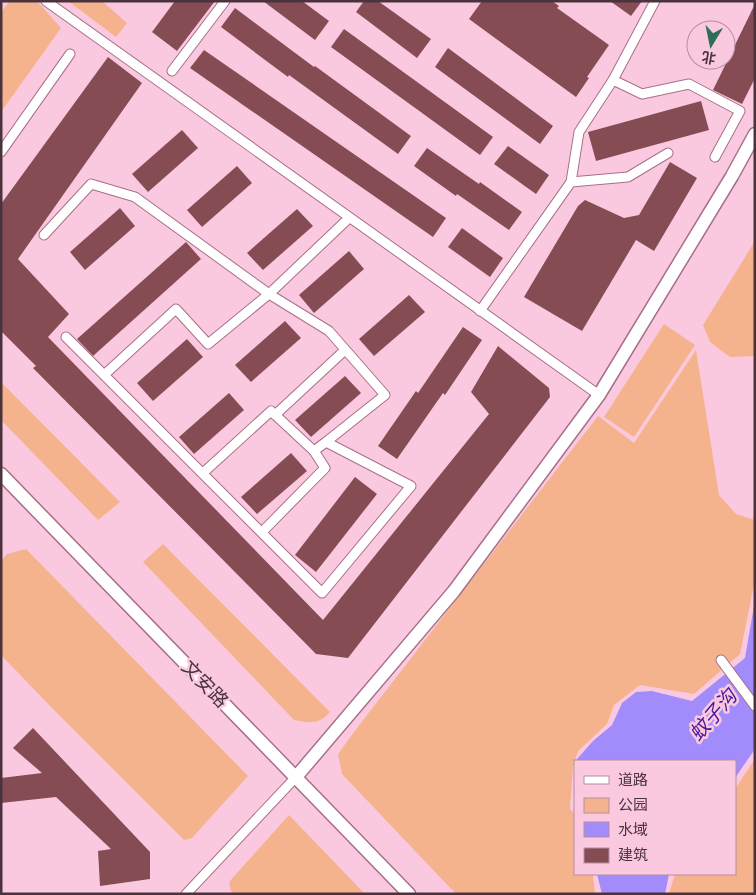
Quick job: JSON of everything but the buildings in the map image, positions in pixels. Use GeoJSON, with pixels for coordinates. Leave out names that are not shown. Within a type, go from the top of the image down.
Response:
{"type":"FeatureCollection","features":[{"type":"Feature","properties":{"kind":"street"},"geometry":{"type":"LineString","coordinates":[[46,1],[599,396]]}},
{"type":"Feature","properties":{"kind":"street"},"geometry":{"type":"LineString","coordinates":[[172,71],[225,1]]}},
{"type":"Feature","properties":{"kind":"street"},"geometry":{"type":"LineString","coordinates":[[480,311],[571,182],[579,132],[613,80],[655,1]]}},
{"type":"Feature","properties":{"kind":"street"},"geometry":{"type":"LineString","coordinates":[[1,152],[70,54]]}},
{"type":"Feature","properties":{"kind":"street"},"geometry":{"type":"LineString","coordinates":[[613,80],[642,94],[689,84],[740,111],[715,157]]}},
{"type":"Feature","properties":{"kind":"street"},"geometry":{"type":"LineString","coordinates":[[186,894],[296,777],[454,591],[599,396],[732,176],[755,134]]}},
{"type":"Feature","properties":{"kind":"street"},"geometry":{"type":"LineString","coordinates":[[571,182],[628,177],[668,153]]}},
{"type":"Feature","properties":{"kind":"street"},"geometry":{"type":"LineString","coordinates":[[44,235],[91,184],[135,197],[269,294],[329,332],[385,395],[314,451]]}},
{"type":"Feature","properties":{"kind":"street"},"geometry":{"type":"LineString","coordinates":[[104,375],[176,309],[208,344],[269,294],[350,218]]}},
{"type":"Feature","properties":{"kind":"street"},"geometry":{"type":"LineString","coordinates":[[66,337],[322,593],[412,486],[326,442]]}},
{"type":"Feature","properties":{"kind":"street"},"geometry":{"type":"LineString","coordinates":[[275,415],[345,350]]}},
{"type":"Feature","properties":{"kind":"street"},"geometry":{"type":"LineString","coordinates":[[202,473],[271,411],[314,451],[325,468],[262,532]]}},
{"type":"Feature","properties":{"kind":"street","name":"文安路"},"geometry":{"type":"LineString","coordinates":[[1,474],[410,894]]}},
{"type":"Feature","properties":{"kind":"street"},"geometry":{"type":"LineString","coordinates":[[721,660],[751,700]]}},
{"type":"Feature","properties":{"kind":"green space"},"geometry":{"type":"Polygon","coordinates":[[[10,1],[37,1],[61,28],[1,112],[1,12],[10,1]]]}},
{"type":"Feature","properties":{"kind":"green space"},"geometry":{"type":"Polygon","coordinates":[[[68,1],[102,1],[127,23],[116,37],[68,1]]]}},
{"type":"Feature","properties":{"kind":"green space"},"geometry":{"type":"Polygon","coordinates":[[[755,241],[755,356],[730,357],[710,342],[703,325],[755,241]]]}},
{"type":"Feature","properties":{"kind":"green space"},"geometry":{"type":"Polygon","coordinates":[[[664,324],[695,345],[634,437],[604,417],[664,324]]]}},
{"type":"Feature","properties":{"kind":"green space"},"geometry":{"type":"Polygon","coordinates":[[[696,350],[719,495],[736,514],[755,520],[755,580],[740,654],[694,694],[640,685],[614,705],[607,724],[578,751],[573,767],[570,809],[574,813],[574,875],[593,875],[595,894],[456,894],[342,774],[338,754],[598,416],[634,443],[696,350]]]}},
{"type":"Feature","properties":{"kind":"green space"},"geometry":{"type":"Polygon","coordinates":[[[1,382],[120,502],[98,520],[1,420],[1,382]]]}},
{"type":"Feature","properties":{"kind":"green space"},"geometry":{"type":"Polygon","coordinates":[[[163,544],[330,712],[326,716],[313,722],[294,720],[143,562],[163,544]]]}},
{"type":"Feature","properties":{"kind":"green space"},"geometry":{"type":"Polygon","coordinates":[[[26,549],[248,776],[192,838],[184,840],[1,655],[1,561],[7,554],[26,549]]]}},
{"type":"Feature","properties":{"kind":"green space"},"geometry":{"type":"Polygon","coordinates":[[[755,759],[755,894],[669,894],[675,875],[736,875],[736,788],[755,759]]]}},
{"type":"Feature","properties":{"kind":"green space"},"geometry":{"type":"Polygon","coordinates":[[[289,815],[365,894],[234,894],[231,891],[229,882],[289,815]]]}},
{"type":"Feature","properties":{"kind":"water","name":"蚊子沟"},"geometry":{"type":"Polygon","coordinates":[[[755,600],[755,749],[736,777],[736,760],[576,760],[593,741],[612,725],[622,703],[636,692],[652,691],[692,701],[745,658],[755,600]]]}},
{"type":"Feature","properties":{"kind":"water"},"geometry":{"type":"Polygon","coordinates":[[[597,875],[669,875],[665,894],[602,894],[597,875]]]}}]}
